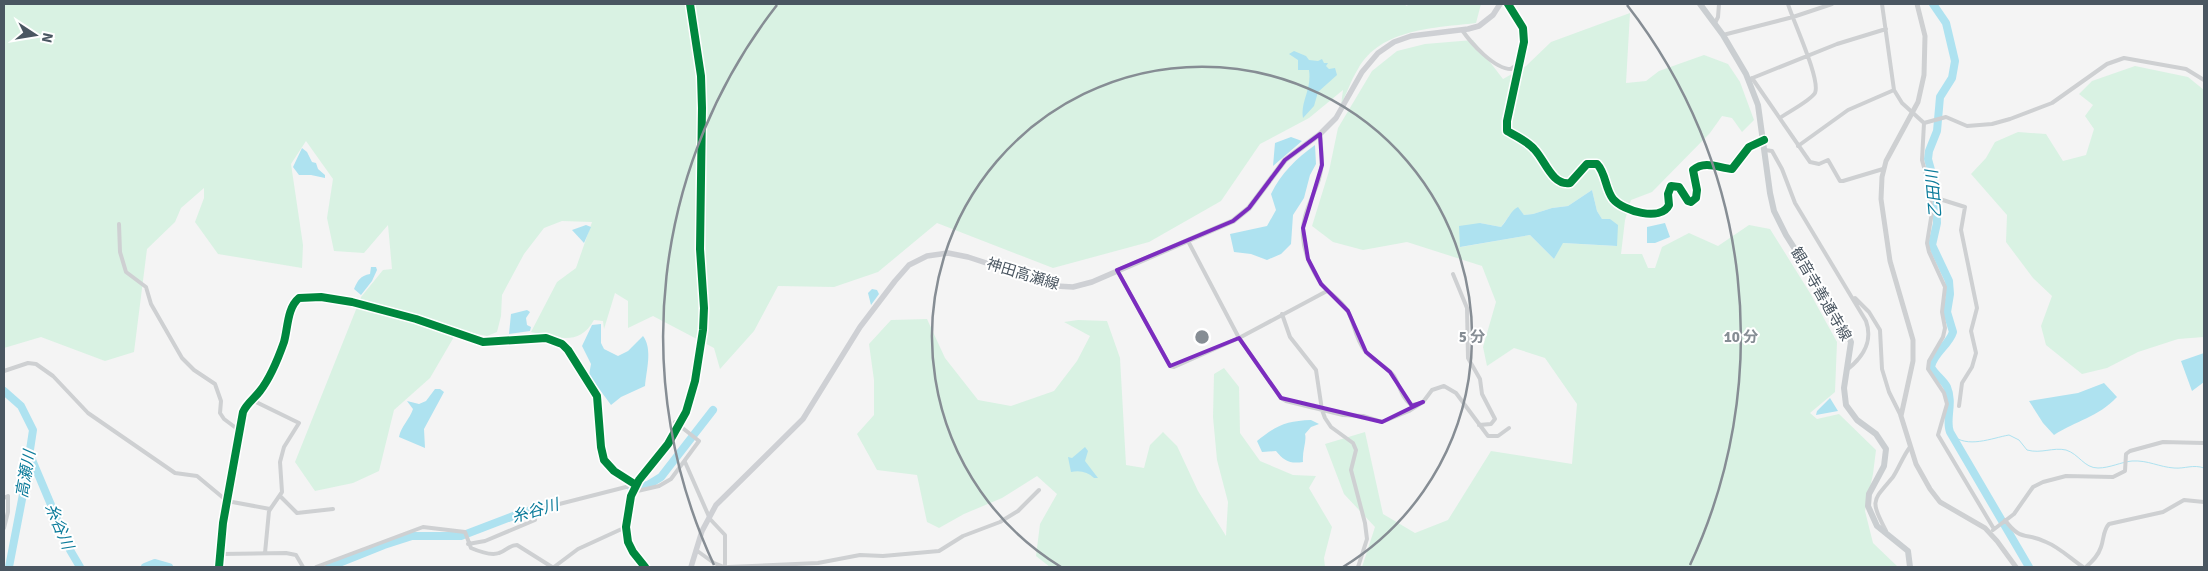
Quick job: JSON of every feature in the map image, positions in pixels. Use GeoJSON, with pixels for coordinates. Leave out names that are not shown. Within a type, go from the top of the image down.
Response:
{"type":"FeatureCollection","features":[{"type":"Feature","properties":{"kind":"main road","name":"神田高瀬線"},"geometry":{"type":"LineString","coordinates":[[691,567],[709,517],[724,496],[803,420],[871,312],[903,271],[918,260],[937,253],[958,254],[1030,279],[1063,288],[1087,284],[1225,226],[1241,215],[1255,200],[1278,168],[1292,154],[1320,134],[1336,118],[1370,61],[1386,47],[1411,36],[1479,26],[1488,21],[1500,4]]}},
{"type":"Feature","properties":{"kind":"main road","name":"観音寺善通寺線"},"geometry":{"type":"LineString","coordinates":[[1700,4],[1723,35],[1750,79],[1758,105],[1774,211],[1786,236],[1841,322],[1851,342],[1844,388],[1846,405],[1857,420],[1876,434],[1886,449],[1884,466],[1869,494],[1868,506],[1877,526],[1908,551],[1910,567]]}},
{"type":"Feature","properties":{"kind":"street"},"geometry":{"type":"LineString","coordinates":[[468,544],[485,541],[535,517],[536,510],[634,484],[661,455],[686,412],[695,380],[703,330],[704,308],[700,249],[701,76],[690,4]]}},
{"type":"Feature","properties":{"kind":"street"},"geometry":{"type":"LineString","coordinates":[[1508,4],[1524,30],[1524,42],[1507,121],[1507,131],[1534,148],[1554,176],[1561,182],[1570,183],[1587,164],[1597,164],[1603,172],[1614,200],[1629,209],[1654,213],[1666,210],[1669,205],[1669,189],[1676,185],[1681,189],[1688,201],[1693,201],[1697,195],[1693,170],[1702,165],[1732,169],[1749,147],[1764,140]]}},
{"type":"Feature","properties":{"kind":"street"},"geometry":{"type":"LineString","coordinates":[[1714,25],[1718,17],[1719,4]]}},
{"type":"Feature","properties":{"kind":"street"},"geometry":{"type":"LineString","coordinates":[[1780,118],[1812,97],[1815,92],[1816,82],[1788,4]]}},
{"type":"Feature","properties":{"kind":"street"},"geometry":{"type":"LineString","coordinates":[[1723,35],[1793,17],[1832,4]]}},
{"type":"Feature","properties":{"kind":"street"},"geometry":{"type":"LineString","coordinates":[[1882,4],[1894,90],[1902,103],[1924,123]]}},
{"type":"Feature","properties":{"kind":"street"},"geometry":{"type":"LineString","coordinates":[[1901,416],[1913,361],[1913,340],[1890,262],[1881,199],[1883,168],[1893,145],[1921,94],[1925,64],[1925,36],[1917,4]]}},
{"type":"Feature","properties":{"kind":"street"},"geometry":{"type":"LineString","coordinates":[[1883,168],[1840,181],[1829,160],[1819,164],[1810,162],[1750,79],[1807,55],[1859,36],[1886,29]]}},
{"type":"Feature","properties":{"kind":"street"},"geometry":{"type":"LineString","coordinates":[[1462,30],[1481,52],[1503,68],[1511,69],[1519,63]]}},
{"type":"Feature","properties":{"kind":"street"},"geometry":{"type":"LineString","coordinates":[[1924,123],[1939,118],[1946,118],[1967,126],[1992,124],[2010,119],[2052,103],[2107,64],[2124,58],[2186,69],[2204,80]]}},
{"type":"Feature","properties":{"kind":"street"},"geometry":{"type":"LineString","coordinates":[[1798,146],[1848,110],[1894,90]]}},
{"type":"Feature","properties":{"kind":"street"},"geometry":{"type":"LineString","coordinates":[[1924,123],[1922,160],[1932,212],[1927,243],[1929,252],[1946,287],[1942,312],[1945,328],[1943,337],[1929,361],[1928,369],[1944,393],[1947,404],[1938,435],[1992,531],[2016,567]]}},
{"type":"Feature","properties":{"kind":"street"},"geometry":{"type":"LineString","coordinates":[[1320,134],[1322,165],[1319,180],[1306,210],[1303,238],[1311,265],[1327,291],[1341,302],[1348,311],[1358,340],[1366,352],[1394,377],[1404,398],[1411,404],[1423,402]]}},
{"type":"Feature","properties":{"kind":"street"},"geometry":{"type":"LineString","coordinates":[[1765,150],[1772,151],[1782,169],[1795,203],[1866,321],[1870,333],[1864,352],[1859,360],[1848,369]]}},
{"type":"Feature","properties":{"kind":"street"},"geometry":{"type":"LineString","coordinates":[[1930,196],[1965,207],[1961,230],[1977,308],[1972,331],[1976,353],[1972,368],[1962,383],[1958,406]]}},
{"type":"Feature","properties":{"kind":"street"},"geometry":{"type":"LineString","coordinates":[[120,224],[120,252],[126,272],[146,287],[151,304],[182,358],[194,370],[215,384],[221,401],[220,413],[224,419],[240,431]]}},
{"type":"Feature","properties":{"kind":"street"},"geometry":{"type":"LineString","coordinates":[[1188,241],[1239,338],[1281,398],[1286,401],[1343,415],[1364,416],[1382,422],[1423,402],[1432,390],[1444,386],[1450,388],[1464,402],[1488,436],[1501,435],[1509,428]]}},
{"type":"Feature","properties":{"kind":"street"},"geometry":{"type":"LineString","coordinates":[[1117,270],[1170,366],[1174,367],[1239,338],[1327,291]]}},
{"type":"Feature","properties":{"kind":"street"},"geometry":{"type":"LineString","coordinates":[[1453,274],[1467,308],[1469,322],[1468,358],[1480,379],[1482,394],[1495,419],[1491,424],[1479,425]]}},
{"type":"Feature","properties":{"kind":"street"},"geometry":{"type":"LineString","coordinates":[[1850,293],[1869,312],[1880,330],[1882,368],[1889,392],[1901,416],[1916,464],[1930,489],[1940,502],[1992,531]]}},
{"type":"Feature","properties":{"kind":"street"},"geometry":{"type":"LineString","coordinates":[[219,567],[227,501],[243,412],[260,392],[274,366],[284,341],[292,306],[299,298],[321,297],[352,302],[416,319],[483,342],[546,338],[562,344],[594,390],[602,455],[610,468],[634,484]]}},
{"type":"Feature","properties":{"kind":"street"},"geometry":{"type":"LineString","coordinates":[[1282,314],[1290,337],[1316,370],[1322,410],[1331,427],[1353,442],[1356,450],[1351,470],[1367,539],[1358,567]]}},
{"type":"Feature","properties":{"kind":"street"},"geometry":{"type":"LineString","coordinates":[[4,371],[28,362],[36,364],[53,376],[88,413],[175,472],[197,476],[227,501],[270,509]]}},
{"type":"Feature","properties":{"kind":"street"},"geometry":{"type":"LineString","coordinates":[[252,400],[300,423],[284,447],[280,462],[281,497],[297,513],[333,509]]}},
{"type":"Feature","properties":{"kind":"street"},"geometry":{"type":"LineString","coordinates":[[633,492],[659,486],[671,479],[700,441],[674,422]]}},
{"type":"Feature","properties":{"kind":"street"},"geometry":{"type":"LineString","coordinates":[[1992,531],[2014,514],[2033,487],[2043,482],[2080,475],[2113,477],[2125,470],[2126,454],[2130,451],[2163,442],[2204,443]]}},
{"type":"Feature","properties":{"kind":"street"},"geometry":{"type":"LineString","coordinates":[[1887,534],[1875,504],[1876,495],[1894,475],[1910,447]]}},
{"type":"Feature","properties":{"kind":"street"},"geometry":{"type":"LineString","coordinates":[[684,462],[709,517],[725,535],[725,567]]}},
{"type":"Feature","properties":{"kind":"street"},"geometry":{"type":"LineString","coordinates":[[634,484],[628,506],[626,527],[628,542],[645,567]]}},
{"type":"Feature","properties":{"kind":"street"},"geometry":{"type":"LineString","coordinates":[[696,550],[714,563],[725,567],[818,562],[860,555],[882,556],[940,551],[963,536],[1000,522],[1018,511],[1039,490]]}},
{"type":"Feature","properties":{"kind":"street"},"geometry":{"type":"LineString","coordinates":[[4,498],[8,496],[8,512],[4,528]]}},
{"type":"Feature","properties":{"kind":"street"},"geometry":{"type":"LineString","coordinates":[[265,553],[270,509],[281,497]]}},
{"type":"Feature","properties":{"kind":"street"},"geometry":{"type":"LineString","coordinates":[[2005,520],[2013,531],[2020,536],[2046,541],[2084,567],[2098,554],[2106,527],[2109,524],[2164,512],[2184,500],[2204,502]]}},
{"type":"Feature","properties":{"kind":"street"},"geometry":{"type":"LineString","coordinates":[[316,567],[423,527],[465,536],[471,548],[495,554],[513,545],[517,545],[552,567],[578,549],[626,527]]}},
{"type":"Feature","properties":{"kind":"street"},"geometry":{"type":"LineString","coordinates":[[220,554],[286,553],[296,555],[303,567]]}},
{"type":"Feature","properties":{"kind":"highlighted area"},"geometry":{"type":"Polygon","coordinates":[[[1320,134],[1322,165],[1303,228],[1308,259],[1321,284],[1348,311],[1366,352],[1390,372],[1412,406],[1423,402],[1382,422],[1281,398],[1239,338],[1170,366],[1117,270],[1233,221],[1249,208],[1285,160],[1320,134]]]}},
{"type":"Feature","properties":{"kind":"green space"},"geometry":{"type":"Polygon","coordinates":[[[4,4],[1405,4],[1406,6],[1411,4],[1481,4],[1476,23],[1410,32],[1380,45],[1368,55],[1358,69],[1341,105],[1343,90],[1309,118],[1260,144],[1221,201],[1149,242],[1053,268],[937,223],[878,272],[834,287],[778,286],[754,331],[720,369],[714,348],[653,316],[628,328],[628,301],[615,293],[604,329],[603,321],[594,320],[581,334],[574,337],[558,338],[531,332],[557,282],[576,268],[592,222],[562,221],[544,228],[524,254],[502,295],[501,316],[497,332],[487,336],[458,330],[430,378],[394,410],[379,471],[353,483],[315,491],[295,462],[361,297],[383,270],[392,269],[388,225],[364,253],[334,251],[327,218],[333,179],[306,141],[291,164],[303,245],[302,268],[218,254],[195,222],[204,198],[204,188],[181,208],[175,222],[147,249],[134,352],[105,361],[41,337],[4,348],[4,4]]]}},
{"type":"Feature","properties":{"kind":"green space"},"geometry":{"type":"Polygon","coordinates":[[[1630,13],[1626,83],[1646,81],[1659,71],[1704,55],[1728,64],[1740,82],[1754,120],[1742,132],[1732,118],[1722,116],[1710,133],[1652,192],[1631,200],[1625,220],[1621,254],[1642,254],[1648,268],[1655,268],[1662,247],[1689,233],[1718,246],[1749,225],[1770,229],[1810,293],[1837,342],[1835,392],[1810,413],[1817,419],[1839,414],[1876,450],[1865,511],[1873,543],[1898,567],[1362,567],[1375,527],[1344,494],[1325,444],[1365,432],[1383,514],[1415,533],[1448,520],[1491,451],[1572,464],[1577,404],[1545,358],[1514,348],[1487,366],[1483,347],[1496,302],[1482,266],[1407,242],[1363,250],[1333,242],[1312,226],[1329,171],[1338,128],[1372,71],[1397,51],[1425,44],[1473,40],[1503,79],[1526,66],[1551,42],[1630,13]],[[1592,190],[1568,206],[1524,215],[1518,208],[1515,209],[1501,227],[1480,223],[1461,247],[1530,235],[1554,259],[1562,243],[1616,246],[1610,219],[1602,219],[1597,211],[1592,190]]]}},
{"type":"Feature","properties":{"kind":"green space"},"geometry":{"type":"Polygon","coordinates":[[[2135,66],[2188,77],[2204,90],[2204,337],[2178,339],[2138,352],[2107,368],[2082,374],[2046,345],[2041,326],[2052,296],[2033,278],[2006,242],[2007,215],[1971,174],[1986,158],[1995,142],[2018,132],[2046,134],[2063,161],[2086,155],[2094,129],[2085,116],[2093,105],[2079,94],[2092,81],[2135,66]]]}},
{"type":"Feature","properties":{"kind":"green space"},"geometry":{"type":"Polygon","coordinates":[[[927,319],[945,358],[978,400],[1011,406],[1054,391],[1077,361],[1090,336],[1064,322],[1078,320],[1107,321],[1120,358],[1126,465],[1144,468],[1150,445],[1163,432],[1177,446],[1198,491],[1226,536],[1228,502],[1217,460],[1213,417],[1214,374],[1224,368],[1239,387],[1240,433],[1260,461],[1293,475],[1316,476],[1309,488],[1332,527],[1324,558],[1325,567],[1050,567],[1036,556],[1040,524],[1057,494],[1037,476],[1002,498],[964,514],[939,528],[927,522],[917,475],[877,470],[857,434],[874,415],[874,380],[869,344],[891,320],[927,319]]]}},
{"type":"Feature","properties":{"kind":"water"},"geometry":{"type":"Polygon","coordinates":[[[1294,51],[1306,56],[1309,60],[1318,61],[1322,59],[1324,63],[1328,63],[1326,66],[1329,69],[1335,68],[1337,75],[1318,92],[1314,106],[1303,118],[1303,107],[1309,84],[1309,70],[1298,70],[1298,60],[1289,54],[1294,51]]]}},
{"type":"Feature","properties":{"kind":"water"},"geometry":{"type":"Polygon","coordinates":[[[1291,137],[1302,141],[1273,166],[1275,143],[1291,137]]]}},
{"type":"Feature","properties":{"kind":"water"},"geometry":{"type":"Polygon","coordinates":[[[1315,145],[1316,164],[1310,175],[1304,198],[1293,215],[1291,244],[1281,254],[1267,260],[1251,254],[1234,252],[1230,234],[1267,226],[1276,210],[1271,194],[1279,179],[1315,145]]]}},
{"type":"Feature","properties":{"kind":"water"},"geometry":{"type":"Polygon","coordinates":[[[302,148],[307,152],[312,162],[316,163],[318,169],[325,175],[325,178],[299,175],[293,167],[302,148]]]}},
{"type":"Feature","properties":{"kind":"water"},"geometry":{"type":"Polygon","coordinates":[[[1592,190],[1597,211],[1602,219],[1610,219],[1618,225],[1617,246],[1563,243],[1554,259],[1530,235],[1460,247],[1459,226],[1480,223],[1501,227],[1518,207],[1524,215],[1568,206],[1592,190]]]}},
{"type":"Feature","properties":{"kind":"water"},"geometry":{"type":"Polygon","coordinates":[[[1665,223],[1670,237],[1655,243],[1647,243],[1647,227],[1665,223]]]}},
{"type":"Feature","properties":{"kind":"water"},"geometry":{"type":"Polygon","coordinates":[[[586,225],[591,227],[584,243],[572,230],[586,225]]]}},
{"type":"Feature","properties":{"kind":"water"},"geometry":{"type":"Polygon","coordinates":[[[371,267],[376,267],[377,270],[372,281],[361,295],[354,289],[360,279],[370,274],[371,267]]]}},
{"type":"Feature","properties":{"kind":"water"},"geometry":{"type":"Polygon","coordinates":[[[872,289],[877,290],[879,294],[871,305],[868,293],[872,289]]]}},
{"type":"Feature","properties":{"kind":"water"},"geometry":{"type":"Polygon","coordinates":[[[527,310],[530,312],[526,318],[527,325],[531,327],[530,331],[509,334],[511,314],[527,310]]]}},
{"type":"Feature","properties":{"kind":"water"},"geometry":{"type":"Polygon","coordinates":[[[601,324],[601,343],[604,349],[618,356],[628,351],[643,336],[648,347],[645,386],[621,397],[611,405],[589,375],[591,364],[582,346],[592,325],[601,324]]]}},
{"type":"Feature","properties":{"kind":"water"},"geometry":{"type":"Polygon","coordinates":[[[2204,353],[2204,382],[2192,391],[2181,361],[2204,353]]]}},
{"type":"Feature","properties":{"kind":"water"},"geometry":{"type":"Polygon","coordinates":[[[2104,383],[2117,397],[2102,410],[2054,435],[2043,423],[2029,401],[2078,393],[2104,383]]]}},
{"type":"Feature","properties":{"kind":"water"},"geometry":{"type":"Polygon","coordinates":[[[435,389],[440,389],[444,392],[424,429],[425,448],[399,437],[413,409],[407,401],[419,404],[426,401],[435,389]]]}},
{"type":"Feature","properties":{"kind":"water"},"geometry":{"type":"Polygon","coordinates":[[[1830,398],[1838,411],[1816,415],[1817,411],[1830,398]]]}},
{"type":"Feature","properties":{"kind":"water"},"geometry":{"type":"Polygon","coordinates":[[[1311,420],[1319,424],[1311,427],[1305,434],[1303,462],[1294,463],[1288,461],[1276,451],[1262,452],[1257,441],[1270,431],[1295,421],[1311,420]]]}},
{"type":"Feature","properties":{"kind":"water"},"geometry":{"type":"Polygon","coordinates":[[[1085,447],[1088,451],[1085,461],[1098,478],[1094,478],[1084,472],[1071,472],[1068,457],[1072,458],[1085,447]]]}},
{"type":"Feature","properties":{"kind":"waterway","name":"乙田川"},"geometry":{"type":"LineString","coordinates":[[1933,4],[1946,23],[1955,61],[1952,78],[1940,97],[1937,131],[1928,159],[1936,188],[1937,223],[1932,245],[1949,281],[1950,294],[1947,312],[1953,332],[1932,362],[1931,367],[1945,384],[1949,393],[1948,422],[1950,432],[2029,567]]}},
{"type":"Feature","properties":{"kind":"waterway","name":"高瀬川"},"geometry":{"type":"LineString","coordinates":[[4,391],[21,406],[33,430],[9,567]]}},
{"type":"Feature","properties":{"kind":"waterway","name":"糸谷川"},"geometry":{"type":"LineString","coordinates":[[630,486],[648,485],[661,477],[713,410]]}},
{"type":"Feature","properties":{"kind":"waterway"},"geometry":{"type":"LineString","coordinates":[[1952,435],[1958,439],[1972,442],[2009,435],[2019,440],[2027,450],[2066,450],[2075,454],[2089,466],[2098,468],[2138,461],[2174,468],[2196,466],[2204,468]]}},
{"type":"Feature","properties":{"kind":"waterway","name":"糸谷川"},"geometry":{"type":"LineString","coordinates":[[30,455],[70,550],[80,567]]}},
{"type":"Feature","properties":{"kind":"waterway","name":"糸谷川"},"geometry":{"type":"LineString","coordinates":[[329,567],[412,536],[461,536],[524,512],[544,507]]}},
{"type":"Feature","properties":{"kind":"waterway","name":"糸谷川"},"geometry":{"type":"LineString","coordinates":[[145,567],[155,563],[169,567]]}},
{"type":"Feature","properties":{"kind":"cycle path"},"geometry":{"type":"LineString","coordinates":[[645,567],[628,542],[626,527],[631,496],[639,480],[668,444],[686,412],[695,381],[703,330],[704,308],[700,249],[701,76],[690,4]]}},
{"type":"Feature","properties":{"kind":"cycle path"},"geometry":{"type":"LineString","coordinates":[[1508,4],[1523,28],[1524,42],[1507,121],[1507,131],[1531,146],[1558,180],[1570,183],[1587,164],[1597,164],[1613,199],[1633,211],[1650,214],[1658,213],[1665,210],[1669,205],[1668,194],[1671,186],[1679,187],[1688,201],[1691,202],[1696,198],[1697,190],[1693,170],[1702,165],[1732,169],[1749,147],[1764,140]]}},
{"type":"Feature","properties":{"kind":"cycle path"},"geometry":{"type":"LineString","coordinates":[[219,567],[223,523],[243,412],[271,374],[284,342],[292,307],[299,298],[321,297],[352,302],[416,319],[483,342],[546,338],[562,344],[568,350],[597,396],[601,447],[604,460],[614,471],[636,485]]}}]}
